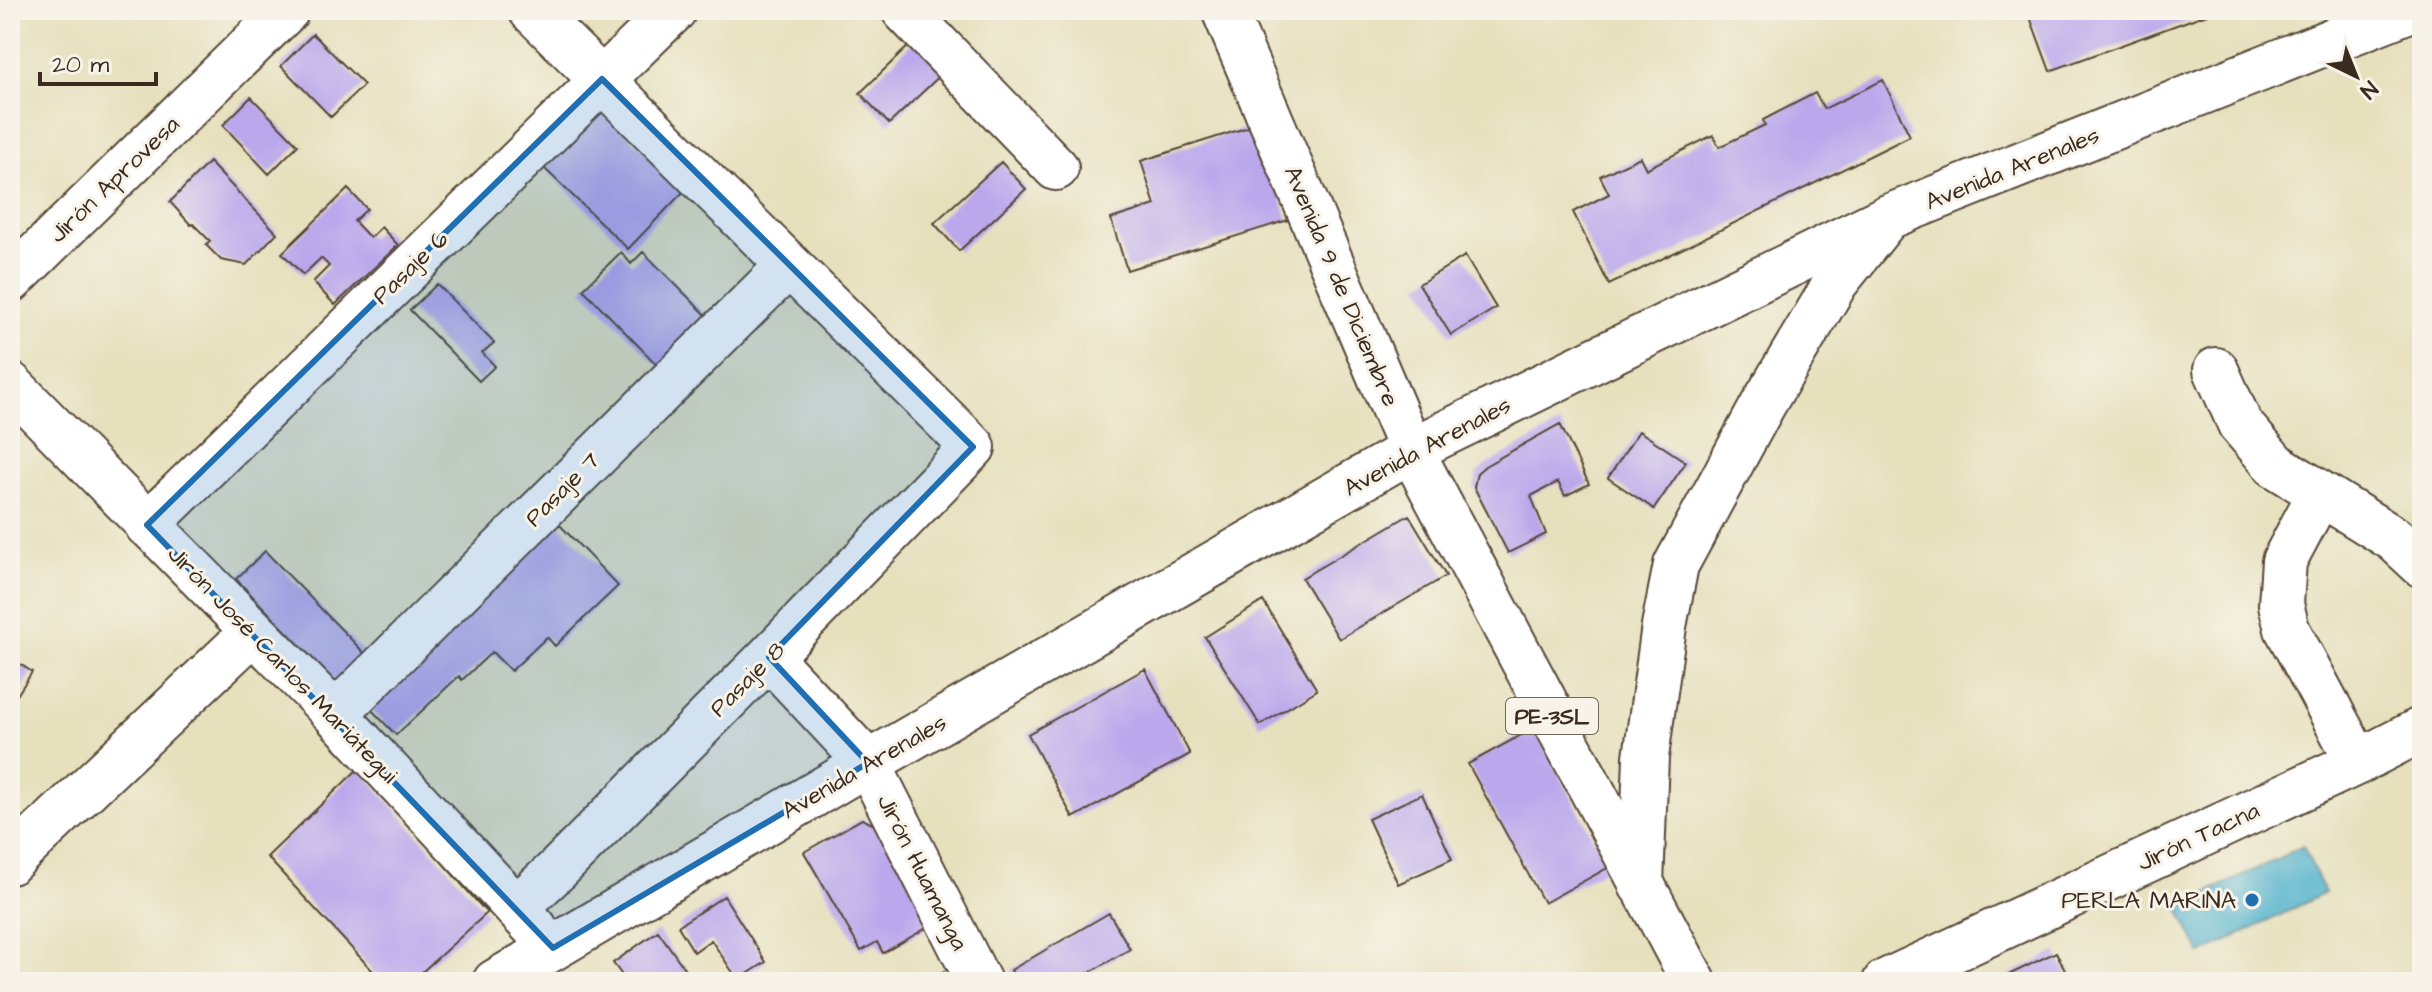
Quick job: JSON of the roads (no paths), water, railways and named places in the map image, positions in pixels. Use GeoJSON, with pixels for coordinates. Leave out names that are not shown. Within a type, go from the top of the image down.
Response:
{"type":"FeatureCollection","features":[{"type":"Feature","properties":{"kind":"street","name":"Jirón Aprovesa"},"geometry":{"type":"LineString","coordinates":[[10,281],[287,10]]}},
{"type":"Feature","properties":{"kind":"street"},"geometry":{"type":"LineString","coordinates":[[531,10],[789,265]]}},
{"type":"Feature","properties":{"kind":"street","name":"Pasaje 6"},"geometry":{"type":"LineString","coordinates":[[147,525],[674,10]]}},
{"type":"Feature","properties":{"kind":"street"},"geometry":{"type":"LineString","coordinates":[[904,10],[1056,168]]}},
{"type":"Feature","properties":{"kind":"street","name":"Avenida 9 de Diciembre"},"geometry":{"type":"LineString","coordinates":[[1224,10],[1411,450],[1694,982]]}},
{"type":"Feature","properties":{"kind":"street","name":"Avenida Arenales"},"geometry":{"type":"LineString","coordinates":[[495,982],[1411,450],[1888,217],[2409,10]]}},
{"type":"Feature","properties":{"kind":"street"},"geometry":{"type":"LineString","coordinates":[[1641,885],[1646,757],[1664,626],[1676,565],[1764,403],[1836,282],[1888,217]]}},
{"type":"Feature","properties":{"kind":"street","name":"Pasaje 8"},"geometry":{"type":"LineString","coordinates":[[516,908],[769,657],[973,447],[789,265]]}},
{"type":"Feature","properties":{"kind":"street","name":"Pasaje 7"},"geometry":{"type":"LineString","coordinates":[[335,714],[789,265]]}},
{"type":"Feature","properties":{"kind":"street"},"geometry":{"type":"LineString","coordinates":[[2216,370],[2240,424],[2275,465],[2394,539],[2422,565]]}},
{"type":"Feature","properties":{"kind":"street","name":"Jirón José Carlos Mariátegui"},"geometry":{"type":"LineString","coordinates":[[10,384],[335,714],[553,948]]}},
{"type":"Feature","properties":{"kind":"street"},"geometry":{"type":"LineString","coordinates":[[2320,493],[2284,561],[2281,604],[2287,629],[2358,762]]}},
{"type":"Feature","properties":{"kind":"street"},"geometry":{"type":"LineString","coordinates":[[10,862],[253,632]]}},
{"type":"Feature","properties":{"kind":"street","name":"Jirón Huamanga"},"geometry":{"type":"LineString","coordinates":[[769,657],[868,763],[979,982]]}},
{"type":"Feature","properties":{"kind":"street","name":"Jirón Tacna"},"geometry":{"type":"LineString","coordinates":[[1885,982],[2358,762],[2419,738]]}},
{"type":"Feature","properties":{"kind":"water","name":"PERLA MARINA"},"geometry":{"type":"Polygon","coordinates":[[[2303,846],[2325,893],[2201,954],[2178,907],[2303,846]]]}},
{"type":"Feature","properties":{"kind":"place","name":"PERLA MARINA"},"geometry":{"type":"Point","coordinates":[2252,900]}}]}
